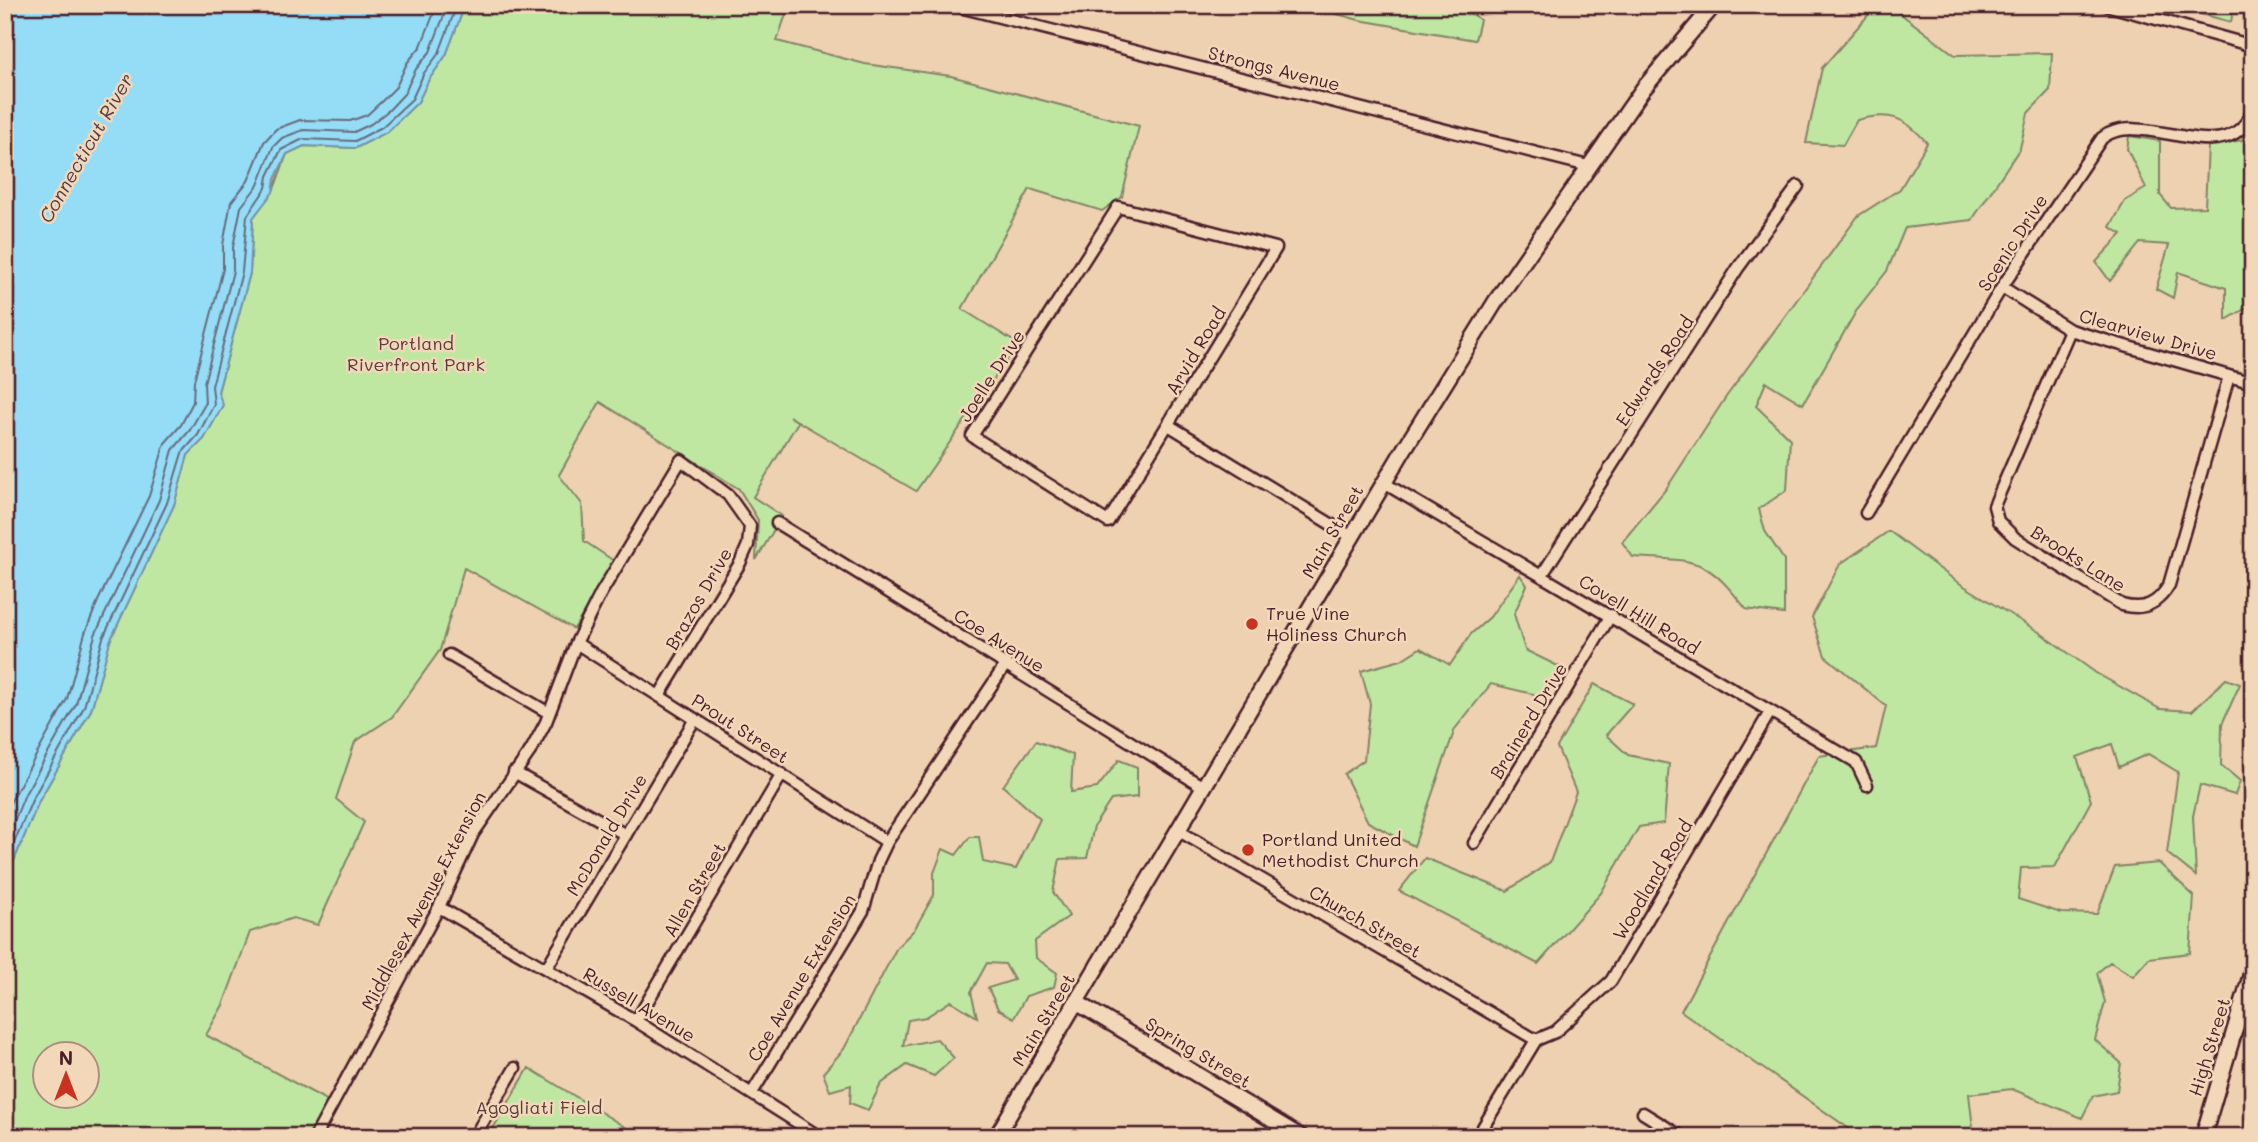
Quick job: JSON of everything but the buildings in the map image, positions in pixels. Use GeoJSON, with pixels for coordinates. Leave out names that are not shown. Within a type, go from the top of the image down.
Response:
{"type":"FeatureCollection","features":[{"type":"Feature","properties":{"kind":"main road","name":"Main Street"},"geometry":{"type":"LineString","coordinates":[[996,1137],[1384,482],[1496,301],[1643,89],[1714,5]]}},
{"type":"Feature","properties":{"kind":"main road","name":"High Street"},"geometry":{"type":"LineString","coordinates":[[2203,1137],[2253,968]]}},
{"type":"Feature","properties":{"kind":"main road","name":"Spring Street"},"geometry":{"type":"LineString","coordinates":[[1076,1002],[1301,1137]]}},
{"type":"Feature","properties":{"kind":"street","name":"Strongs Avenue"},"geometry":{"type":"LineString","coordinates":[[953,5],[1588,166]]}},
{"type":"Feature","properties":{"kind":"street"},"geometry":{"type":"LineString","coordinates":[[2106,5],[2253,46]]}},
{"type":"Feature","properties":{"kind":"street","name":"Scenic Drive"},"geometry":{"type":"LineString","coordinates":[[1866,513],[2002,288],[2102,138],[2111,130],[2226,138],[2243,130],[2253,108]]}},
{"type":"Feature","properties":{"kind":"street","name":"Edwards Road"},"geometry":{"type":"LineString","coordinates":[[1542,575],[1738,268],[1798,186]]}},
{"type":"Feature","properties":{"kind":"street","name":"Arvid Road"},"geometry":{"type":"LineString","coordinates":[[1118,207],[1276,248],[1170,426]]}},
{"type":"Feature","properties":{"kind":"street","name":"Joelle Drive"},"geometry":{"type":"LineString","coordinates":[[1118,207],[972,436],[1108,522],[1170,426]]}},
{"type":"Feature","properties":{"kind":"street","name":"Clearview Drive"},"geometry":{"type":"LineString","coordinates":[[2002,288],[2070,330],[2253,383]]}},
{"type":"Feature","properties":{"kind":"street","name":"Brooks Lane"},"geometry":{"type":"LineString","coordinates":[[2070,330],[1994,506],[1998,521],[2015,538],[2122,605],[2136,609],[2150,605],[2161,598],[2169,585],[2229,376]]}},
{"type":"Feature","properties":{"kind":"street"},"geometry":{"type":"LineString","coordinates":[[1170,426],[1352,537]]}},
{"type":"Feature","properties":{"kind":"street","name":"Middlesex Avenue Extension"},"geometry":{"type":"LineString","coordinates":[[315,1137],[439,907],[473,835],[531,750],[550,713],[576,643],[601,593],[681,460]]}},
{"type":"Feature","properties":{"kind":"street","name":"Brazos Drive"},"geometry":{"type":"LineString","coordinates":[[659,696],[740,563],[748,545],[750,526],[728,495],[681,460]]}},
{"type":"Feature","properties":{"kind":"street","name":"Covell Hill Road"},"geometry":{"type":"LineString","coordinates":[[1384,482],[1856,762],[1867,785]]}},
{"type":"Feature","properties":{"kind":"street","name":"Coe Avenue"},"geometry":{"type":"LineString","coordinates":[[777,523],[1205,788]]}},
{"type":"Feature","properties":{"kind":"street","name":"Brainerd Drive"},"geometry":{"type":"LineString","coordinates":[[1474,842],[1611,615]]}},
{"type":"Feature","properties":{"kind":"street","name":"Prout Street"},"geometry":{"type":"LineString","coordinates":[[576,643],[887,842]]}},
{"type":"Feature","properties":{"kind":"street"},"geometry":{"type":"LineString","coordinates":[[449,655],[550,713]]}},
{"type":"Feature","properties":{"kind":"street","name":"Coe Avenue Extension"},"geometry":{"type":"LineString","coordinates":[[752,1093],[863,911],[878,861],[887,842],[1006,664]]}},
{"type":"Feature","properties":{"kind":"street","name":"Woodland Road"},"geometry":{"type":"LineString","coordinates":[[1536,1040],[1555,1032],[1611,981],[1770,712]]}},
{"type":"Feature","properties":{"kind":"street","name":"McDonald Drive"},"geometry":{"type":"LineString","coordinates":[[547,967],[695,719]]}},
{"type":"Feature","properties":{"kind":"street"},"geometry":{"type":"LineString","coordinates":[[514,772],[626,835]]}},
{"type":"Feature","properties":{"kind":"street","name":"Allen Street"},"geometry":{"type":"LineString","coordinates":[[636,1021],[782,774]]}},
{"type":"Feature","properties":{"kind":"street","name":"Church Street"},"geometry":{"type":"LineString","coordinates":[[1179,831],[1536,1040]]}},
{"type":"Feature","properties":{"kind":"street","name":"Russell Avenue"},"geometry":{"type":"LineString","coordinates":[[439,907],[547,967],[820,1137]]}},
{"type":"Feature","properties":{"kind":"street"},"geometry":{"type":"LineString","coordinates":[[1477,1137],[1536,1040]]}},
{"type":"Feature","properties":{"kind":"street"},"geometry":{"type":"LineString","coordinates":[[474,1137],[515,1068]]}},
{"type":"Feature","properties":{"kind":"street"},"geometry":{"type":"LineString","coordinates":[[1643,1113],[1682,1137]]}},
{"type":"Feature","properties":{"kind":"green space","name":"Portland Riverfront Park"},"geometry":{"type":"Polygon","coordinates":[[[465,5],[789,5],[777,41],[865,64],[951,76],[1139,126],[1122,197],[1102,211],[1030,189],[962,309],[1018,344],[916,491],[789,416],[798,422],[753,497],[782,516],[756,560],[758,520],[739,489],[600,402],[559,475],[582,504],[584,541],[614,561],[574,629],[464,568],[440,650],[392,717],[355,742],[336,799],[364,822],[318,925],[293,918],[250,932],[223,1005],[206,1035],[330,1102],[310,1137],[5,1137],[5,882],[39,801],[91,710],[110,641],[174,505],[188,455],[204,439],[222,407],[218,392],[250,273],[253,218],[274,189],[287,154],[304,146],[356,148],[387,132],[418,102],[428,81],[446,55],[465,5]]]}},
{"type":"Feature","properties":{"kind":"green space"},"geometry":{"type":"Polygon","coordinates":[[[1304,5],[1462,5],[1480,20],[1475,40],[1359,20],[1304,5]]]}},
{"type":"Feature","properties":{"kind":"green space"},"geometry":{"type":"Polygon","coordinates":[[[1877,5],[1889,5],[1955,55],[2052,53],[2050,90],[2028,113],[2020,148],[1972,220],[1905,228],[1887,271],[1858,308],[1803,404],[1766,382],[1756,406],[1790,439],[1787,490],[1759,509],[1765,531],[1784,560],[1784,614],[1746,609],[1709,570],[1686,561],[1633,557],[1622,542],[1666,489],[1726,397],[1858,216],[1900,189],[1927,143],[1904,122],[1888,116],[1879,116],[1857,120],[1843,145],[1806,143],[1822,68],[1877,5]]]}},
{"type":"Feature","properties":{"kind":"green space"},"geometry":{"type":"Polygon","coordinates":[[[2168,5],[2234,5],[2231,22],[2168,5]]]}},
{"type":"Feature","properties":{"kind":"green space"},"geometry":{"type":"Polygon","coordinates":[[[2253,128],[2253,304],[2226,320],[2226,288],[2178,272],[2173,298],[2156,289],[2169,245],[2140,243],[2110,281],[2096,262],[2122,234],[2110,227],[2125,201],[2146,188],[2127,149],[2129,136],[2160,141],[2160,195],[2171,208],[2205,207],[2208,146],[2242,140],[2253,128]]]}},
{"type":"Feature","properties":{"kind":"green space"},"geometry":{"type":"Polygon","coordinates":[[[1889,531],[1956,581],[2039,632],[2096,673],[2160,709],[2192,711],[2226,679],[2240,684],[2222,724],[2221,765],[2240,781],[2235,795],[2200,785],[2193,816],[2196,876],[2167,853],[2178,772],[2148,754],[2119,767],[2112,744],[2077,757],[2091,801],[2055,867],[2021,868],[2018,899],[2061,913],[2097,914],[2115,867],[2159,863],[2194,896],[2190,953],[2149,958],[2133,976],[2110,962],[2097,973],[2105,1002],[2095,1040],[2121,1063],[2117,1091],[2093,1096],[2082,1118],[2012,1089],[1969,1094],[1974,1137],[1861,1137],[1681,1011],[1819,756],[1876,748],[1886,706],[1825,656],[1812,617],[1840,564],[1889,531]]]}},
{"type":"Feature","properties":{"kind":"green space"},"geometry":{"type":"Polygon","coordinates":[[[1520,575],[1527,585],[1514,614],[1525,650],[1560,667],[1546,697],[1491,684],[1455,729],[1414,846],[1368,822],[1344,774],[1364,760],[1370,704],[1361,671],[1401,660],[1420,648],[1450,665],[1471,634],[1490,617],[1520,575]]]}},
{"type":"Feature","properties":{"kind":"green space"},"geometry":{"type":"Polygon","coordinates":[[[1594,684],[1633,704],[1606,735],[1628,755],[1669,764],[1664,823],[1639,827],[1601,893],[1538,964],[1399,891],[1425,858],[1507,891],[1550,862],[1576,792],[1557,747],[1594,684]]]}},
{"type":"Feature","properties":{"kind":"green space"},"geometry":{"type":"Polygon","coordinates":[[[1036,741],[1073,755],[1071,792],[1097,788],[1119,760],[1137,767],[1137,797],[1111,800],[1094,826],[1087,858],[1060,859],[1053,892],[1069,916],[1035,941],[1036,958],[1057,973],[1054,987],[1026,996],[1014,1018],[998,1009],[988,988],[1014,980],[1005,964],[987,963],[971,992],[977,1017],[951,1001],[926,1017],[908,1020],[903,1046],[937,1039],[954,1058],[934,1076],[907,1065],[881,1084],[868,1110],[850,1103],[851,1085],[830,1091],[823,1073],[844,1049],[897,947],[914,930],[934,895],[934,873],[943,849],[956,855],[970,837],[979,837],[983,862],[1016,869],[1040,819],[1003,786],[1036,741]]]}},
{"type":"Feature","properties":{"kind":"green space","name":"Agogliati Field"},"geometry":{"type":"Polygon","coordinates":[[[529,1068],[641,1137],[488,1137],[529,1068]]]}},
{"type":"Feature","properties":{"kind":"water","name":"Connecticut River"},"geometry":{"type":"Polygon","coordinates":[[[5,5],[465,5],[446,55],[428,81],[418,102],[387,132],[356,148],[304,146],[287,154],[275,179],[273,192],[253,218],[250,273],[218,392],[223,405],[204,439],[188,455],[174,505],[110,641],[91,710],[39,801],[5,882],[5,5]]]}},
{"type":"Feature","properties":{"kind":"place","name":"True Vine Holiness Church"},"geometry":{"type":"Point","coordinates":[1252,624]}},
{"type":"Feature","properties":{"kind":"place","name":"Portland United Methodist Church"},"geometry":{"type":"Point","coordinates":[1248,850]}}]}
